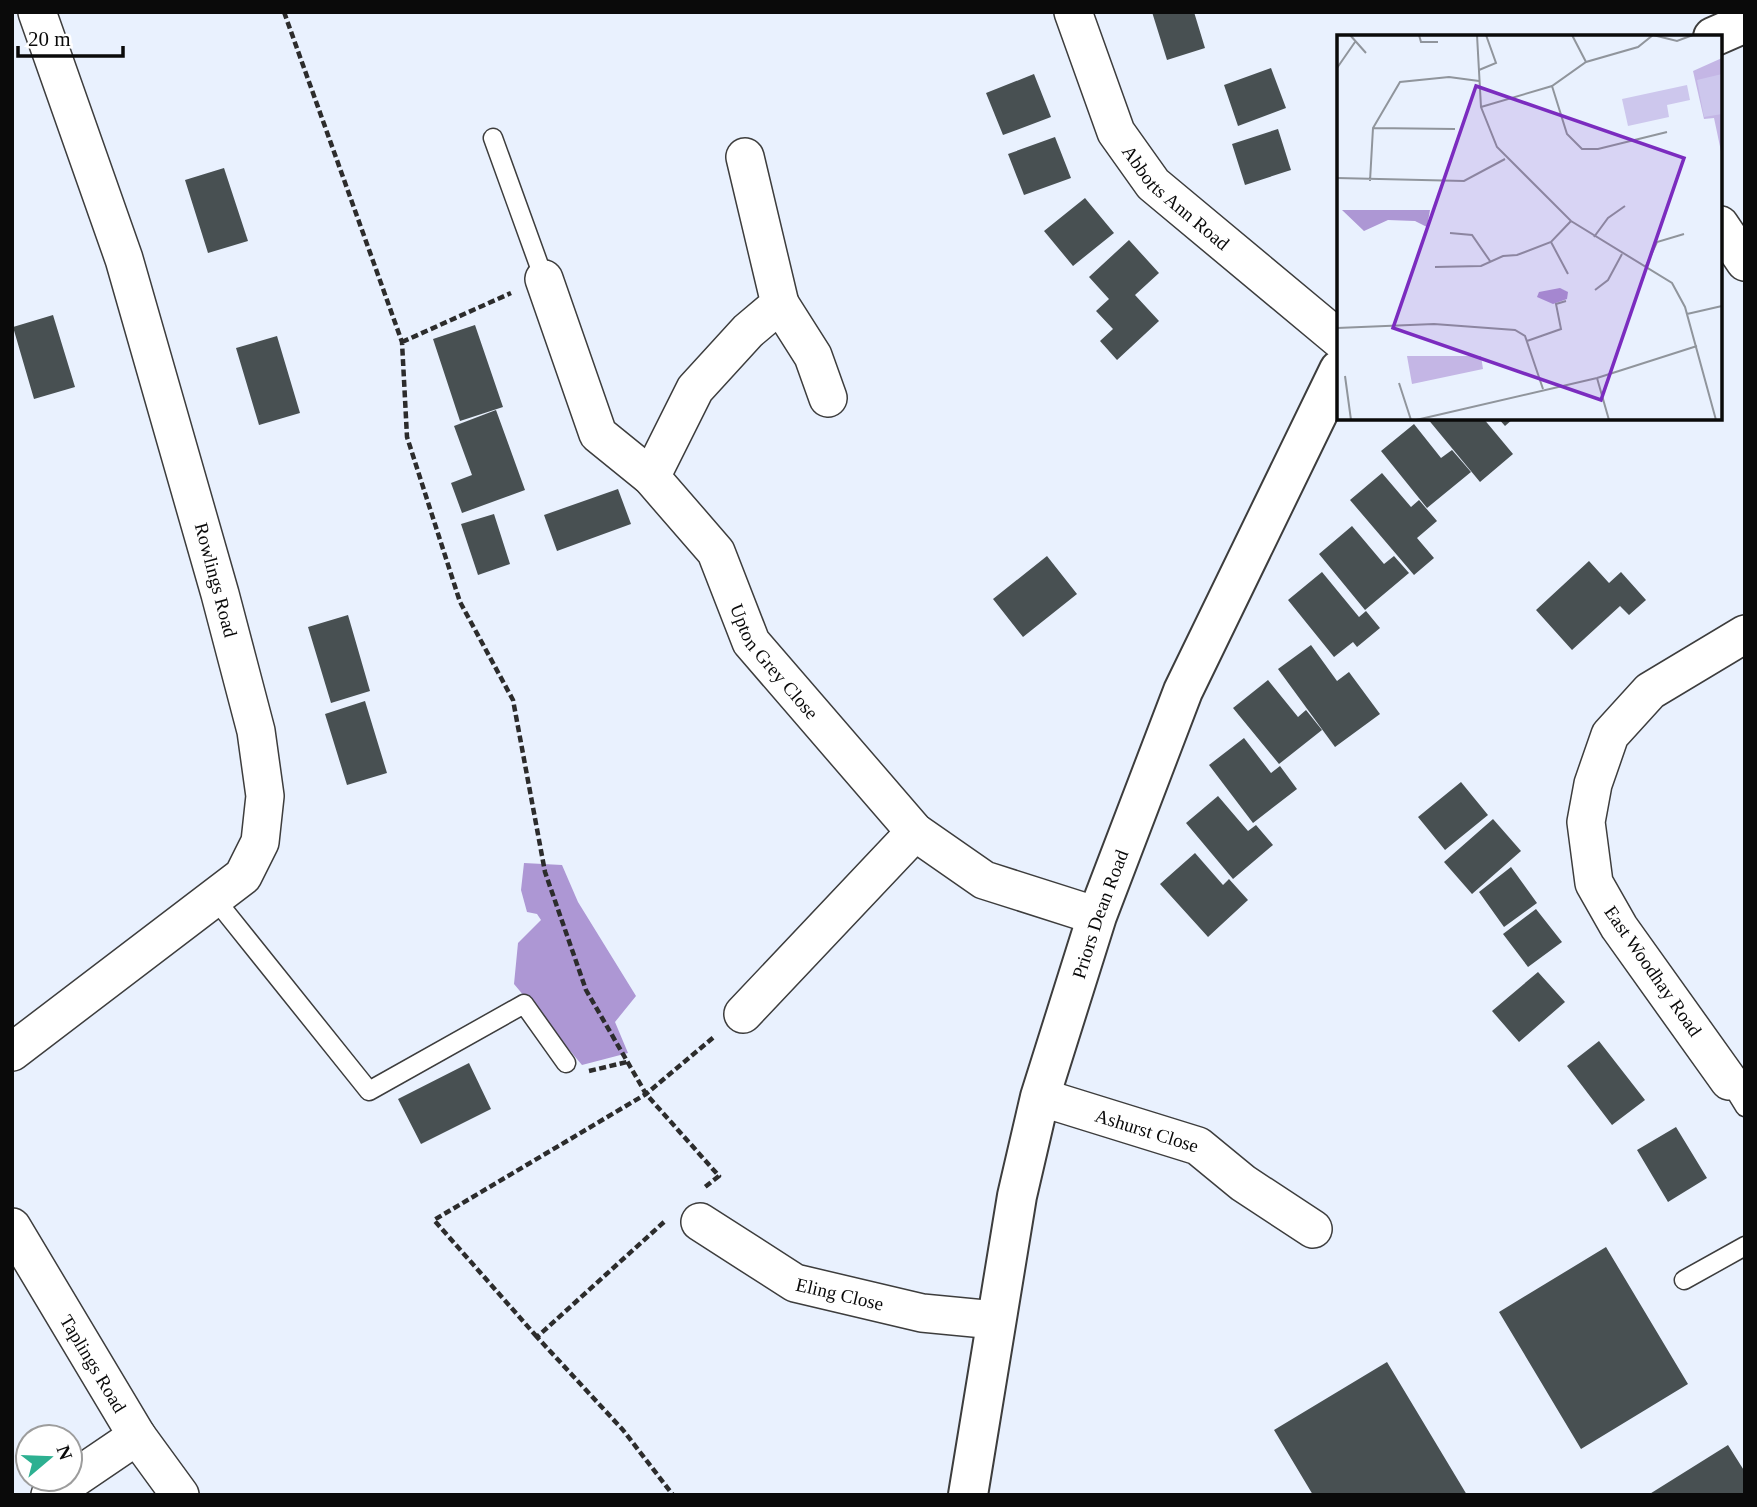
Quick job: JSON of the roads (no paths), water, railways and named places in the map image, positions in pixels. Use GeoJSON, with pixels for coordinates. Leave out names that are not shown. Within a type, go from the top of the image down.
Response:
{"type":"FeatureCollection","features":[{"type":"Feature","properties":{"kind":"street","name":"Rowlings Road"},"geometry":{"type":"LineString","coordinates":[[12,1052],[243,876],[260,842],[265,796],[256,732],[220,594],[124,259],[37,12]]}},
{"type":"Feature","properties":{"kind":"street","name":"Abbotts Ann Road"},"geometry":{"type":"LineString","coordinates":[[1073,12],[1116,132],[1153,184],[1337,337]]}},
{"type":"Feature","properties":{"kind":"street"},"geometry":{"type":"LineString","coordinates":[[1718,35],[1745,23]]}},
{"type":"Feature","properties":{"kind":"street"},"geometry":{"type":"LineString","coordinates":[[745,157],[780,304],[813,356],[828,398]]}},
{"type":"Feature","properties":{"kind":"street"},"geometry":{"type":"LineString","coordinates":[[1722,228],[1745,262]]}},
{"type":"Feature","properties":{"kind":"street","name":"Upton Grey Close"},"geometry":{"type":"LineString","coordinates":[[544,279],[598,434],[652,477],[716,552],[751,642],[915,831],[984,880],[1097,916]]}},
{"type":"Feature","properties":{"kind":"street"},"geometry":{"type":"LineString","coordinates":[[652,477],[695,389],[748,331],[780,304]]}},
{"type":"Feature","properties":{"kind":"street","name":"Priors Dean Road"},"geometry":{"type":"LineString","coordinates":[[968,1495],[1017,1196],[1040,1097],[1097,916],[1184,691],[1337,374]]}},
{"type":"Feature","properties":{"kind":"street","name":"East Woodhay Road"},"geometry":{"type":"LineString","coordinates":[[1737,1094],[1619,927],[1594,883],[1586,822],[1593,784],[1610,735],[1650,691],[1745,634]]}},
{"type":"Feature","properties":{"kind":"street"},"geometry":{"type":"LineString","coordinates":[[743,1014],[915,831]]}},
{"type":"Feature","properties":{"kind":"street","name":"Ashurst Close"},"geometry":{"type":"LineString","coordinates":[[1040,1097],[1198,1146],[1244,1183],[1313,1229]]}},
{"type":"Feature","properties":{"kind":"street","name":"Eling Close"},"geometry":{"type":"LineString","coordinates":[[690,1211],[795,1283],[922,1313],[995,1320]]}},
{"type":"Feature","properties":{"kind":"street","name":"Taplings Road"},"geometry":{"type":"LineString","coordinates":[[12,1227],[137,1436],[180,1495]]}},
{"type":"Feature","properties":{"kind":"street"},"geometry":{"type":"LineString","coordinates":[[50,1495],[137,1436]]}},
{"type":"Feature","properties":{"kind":"lane"},"geometry":{"type":"LineString","coordinates":[[493,138],[544,279]]}},
{"type":"Feature","properties":{"kind":"lane"},"geometry":{"type":"LineString","coordinates":[[215,899],[369,1091],[524,1004],[566,1063]]}},
{"type":"Feature","properties":{"kind":"lane"},"geometry":{"type":"LineString","coordinates":[[1684,1280],[1745,1246]]}}]}
